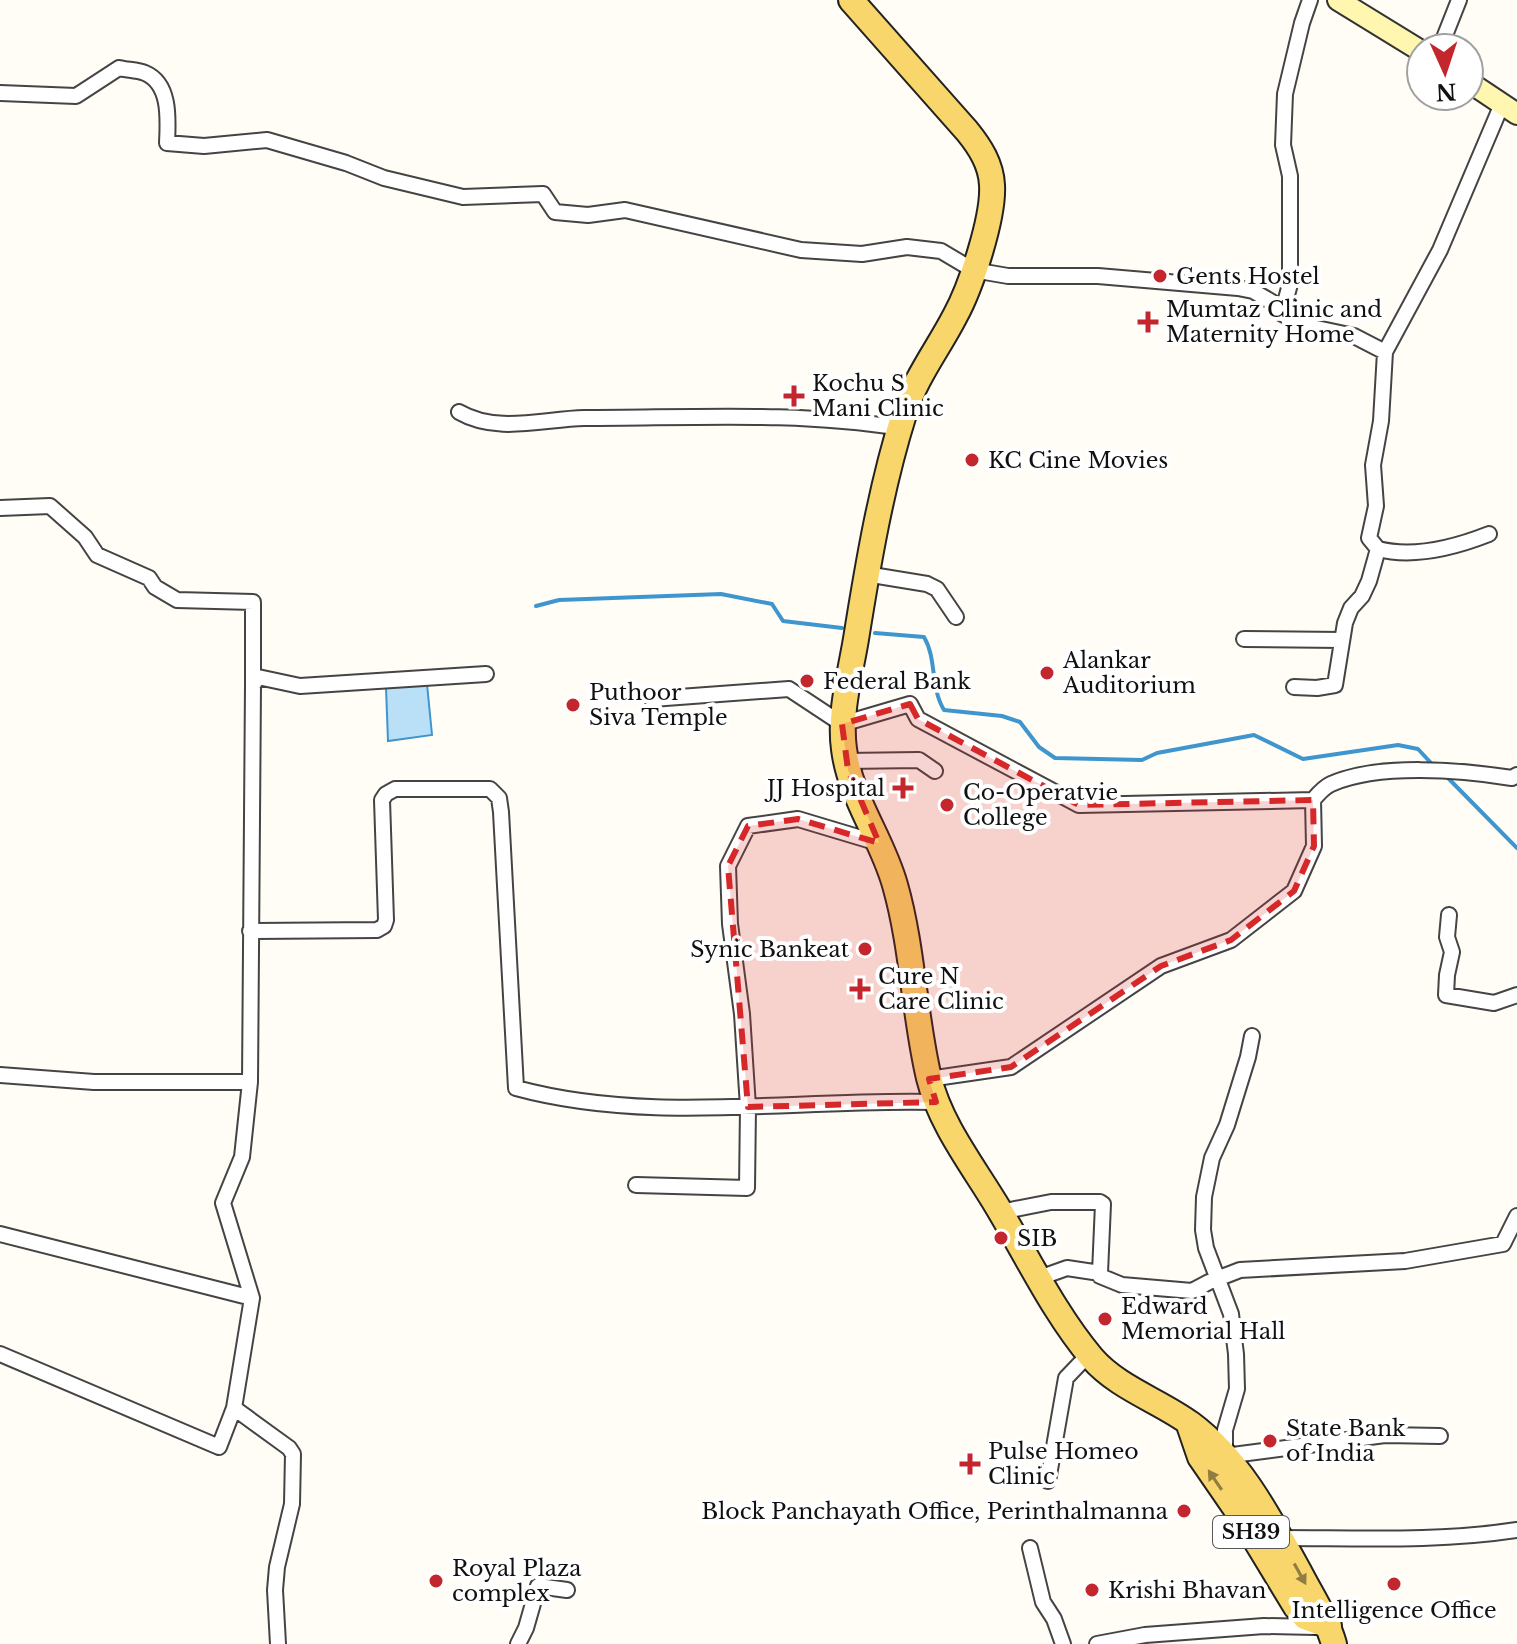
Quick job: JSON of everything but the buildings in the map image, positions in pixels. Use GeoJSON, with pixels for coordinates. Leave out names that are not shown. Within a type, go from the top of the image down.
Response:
{"type":"FeatureCollection","features":[{"type":"Feature","properties":{"kind":"main road"},"geometry":{"type":"LineString","coordinates":[[851,0],[981,150],[992,185],[990,205],[973,270],[957,313],[914,386],[900,428],[866,574],[842,724],[846,761],[860,803],[890,867],[901,909],[932,1090],[1039,1278],[1089,1354],[1119,1381],[1188,1422]]}},
{"type":"Feature","properties":{"kind":"main road"},"geometry":{"type":"LineString","coordinates":[[1338,0],[1364,8],[1405,39]]}},
{"type":"Feature","properties":{"kind":"main road"},"geometry":{"type":"LineString","coordinates":[[1485,93],[1510,109]]}},
{"type":"Feature","properties":{"kind":"main road","name":"SH39"},"geometry":{"type":"LineString","coordinates":[[1188,1422],[1237,1470],[1280,1538],[1332,1635]]}},
{"type":"Feature","properties":{"kind":"main road","name":"SH39"},"geometry":{"type":"LineString","coordinates":[[1188,1422],[1200,1457],[1264,1552],[1296,1607],[1332,1635]]}},
{"type":"Feature","properties":{"kind":"street"},"geometry":{"type":"LineString","coordinates":[[1282,314],[1290,284],[1290,176],[1283,145],[1285,94],[1310,0]]}},
{"type":"Feature","properties":{"kind":"street"},"geometry":{"type":"LineString","coordinates":[[1446,32],[1459,0]]}},
{"type":"Feature","properties":{"kind":"street"},"geometry":{"type":"LineString","coordinates":[[0,93],[76,96],[119,68],[147,74],[162,91],[168,113],[167,143],[204,146],[267,140],[346,163],[384,178],[463,197],[543,194],[555,212],[588,215],[625,210],[801,250],[862,254],[907,247],[941,251],[973,270],[1008,276],[1098,276],[1216,285],[1253,291],[1277,305],[1293,323],[1354,336],[1385,352]]}},
{"type":"Feature","properties":{"kind":"street"},"geometry":{"type":"LineString","coordinates":[[1489,534],[1460,545],[1403,553],[1378,549],[1369,538],[1376,506],[1373,465],[1381,421],[1385,352],[1510,109]]}},
{"type":"Feature","properties":{"kind":"street"},"geometry":{"type":"LineString","coordinates":[[459,412],[470,418],[520,425],[571,419],[696,418],[848,420],[900,428]]}},
{"type":"Feature","properties":{"kind":"street"},"geometry":{"type":"LineString","coordinates":[[0,508],[50,506],[85,537],[97,555],[149,578],[155,587],[177,600],[253,602],[254,832],[250,931],[250,1082],[242,1157],[223,1203],[252,1298],[234,1408],[219,1447],[0,1354]]}},
{"type":"Feature","properties":{"kind":"street"},"geometry":{"type":"LineString","coordinates":[[1294,687],[1335,685],[1351,608],[1362,596],[1369,581],[1378,549]]}},
{"type":"Feature","properties":{"kind":"street"},"geometry":{"type":"LineString","coordinates":[[866,574],[927,584],[937,589],[956,617]]}},
{"type":"Feature","properties":{"kind":"street"},"geometry":{"type":"LineString","coordinates":[[1244,639],[1342,640]]}},
{"type":"Feature","properties":{"kind":"street"},"geometry":{"type":"LineString","coordinates":[[253,685],[258,677],[300,686],[486,674]]}},
{"type":"Feature","properties":{"kind":"street"},"geometry":{"type":"LineString","coordinates":[[652,699],[789,689],[842,724],[910,704],[918,719],[1079,805],[1313,800],[1329,784],[1368,774],[1463,771],[1512,778],[1517,775]]}},
{"type":"Feature","properties":{"kind":"street"},"geometry":{"type":"LineString","coordinates":[[846,761],[919,760],[935,771]]}},
{"type":"Feature","properties":{"kind":"street"},"geometry":{"type":"LineString","coordinates":[[250,931],[377,930],[384,926],[382,800],[386,794],[395,789],[490,789],[499,798],[501,812],[516,1088],[549,1097],[626,1105],[748,1107],[889,1100],[1011,1067],[1161,966],[1231,940],[1294,891],[1314,846],[1313,800]]}},
{"type":"Feature","properties":{"kind":"street"},"geometry":{"type":"LineString","coordinates":[[636,1185],[747,1188],[748,1107],[742,1014],[730,924],[728,866],[748,826],[798,819],[879,843]]}},
{"type":"Feature","properties":{"kind":"street"},"geometry":{"type":"LineString","coordinates":[[1449,915],[1447,937],[1452,952],[1446,995],[1494,1003],[1517,995]]}},
{"type":"Feature","properties":{"kind":"street"},"geometry":{"type":"LineString","coordinates":[[1252,1036],[1227,1125],[1212,1158],[1204,1197],[1206,1248],[1231,1314],[1237,1389],[1225,1430],[1225,1456],[1385,1435],[1440,1436]]}},
{"type":"Feature","properties":{"kind":"street"},"geometry":{"type":"LineString","coordinates":[[0,1075],[94,1082],[250,1082]]}},
{"type":"Feature","properties":{"kind":"street"},"geometry":{"type":"LineString","coordinates":[[1000,1212],[1051,1202],[1100,1202],[1103,1204],[1100,1276],[1122,1285],[1192,1291],[1240,1270],[1405,1261],[1503,1244],[1517,1216]]}},
{"type":"Feature","properties":{"kind":"street"},"geometry":{"type":"LineString","coordinates":[[0,1234],[252,1298]]}},
{"type":"Feature","properties":{"kind":"street"},"geometry":{"type":"LineString","coordinates":[[1039,1278],[1067,1268],[1100,1273]]}},
{"type":"Feature","properties":{"kind":"street"},"geometry":{"type":"LineString","coordinates":[[1048,1481],[1066,1378],[1089,1354]]}},
{"type":"Feature","properties":{"kind":"street"},"geometry":{"type":"LineString","coordinates":[[234,1408],[293,1454],[292,1504],[277,1567],[275,1590],[278,1644]]}},
{"type":"Feature","properties":{"kind":"street"},"geometry":{"type":"LineString","coordinates":[[1280,1538],[1475,1535],[1517,1530]]}},
{"type":"Feature","properties":{"kind":"street"},"geometry":{"type":"LineString","coordinates":[[1030,1548],[1043,1602],[1054,1619],[1063,1644]]}},
{"type":"Feature","properties":{"kind":"street"},"geometry":{"type":"LineString","coordinates":[[518,1644],[538,1586],[567,1590]]}},
{"type":"Feature","properties":{"kind":"street"},"geometry":{"type":"LineString","coordinates":[[1097,1644],[1145,1635],[1264,1626],[1332,1635]]}},
{"type":"Feature","properties":{"kind":"highlighted area"},"geometry":{"type":"Polygon","coordinates":[[[910,704],[918,719],[1079,805],[1313,800],[1314,846],[1294,891],[1231,940],[1161,966],[1011,1067],[929,1079],[936,1102],[748,1107],[728,866],[748,826],[798,819],[879,843],[848,770],[842,724],[910,704]]]}},
{"type":"Feature","properties":{"kind":"water"},"geometry":{"type":"Polygon","coordinates":[[[427,684],[432,735],[388,741],[386,688],[427,684]]]}},
{"type":"Feature","properties":{"kind":"waterway"},"geometry":{"type":"LineString","coordinates":[[536,606],[559,600],[721,594],[772,604],[783,621],[842,628]]}},
{"type":"Feature","properties":{"kind":"waterway"},"geometry":{"type":"LineString","coordinates":[[875,633],[924,637],[944,710],[1002,716],[1020,722],[1039,747],[1055,758],[1142,760],[1157,753],[1254,735],[1303,759],[1398,745],[1418,749],[1432,764]]}},
{"type":"Feature","properties":{"kind":"waterway"},"geometry":{"type":"LineString","coordinates":[[1447,777],[1517,848]]}},
{"type":"Feature","properties":{"kind":"place","name":"Gents Hostel"},"geometry":{"type":"Point","coordinates":[1160,276]}},
{"type":"Feature","properties":{"kind":"place","name":"Mumtaz Clinic and Maternity Home"},"geometry":{"type":"Point","coordinates":[1148,322]}},
{"type":"Feature","properties":{"kind":"place","name":"Kochu S Mani Clinic"},"geometry":{"type":"Point","coordinates":[794,396]}},
{"type":"Feature","properties":{"kind":"place","name":"KC Cine Movies"},"geometry":{"type":"Point","coordinates":[972,460]}},
{"type":"Feature","properties":{"kind":"place","name":"Alankar Auditorium"},"geometry":{"type":"Point","coordinates":[1047,673]}},
{"type":"Feature","properties":{"kind":"place","name":"Federal Bank"},"geometry":{"type":"Point","coordinates":[807,681]}},
{"type":"Feature","properties":{"kind":"place","name":"Puthoor Siva Temple"},"geometry":{"type":"Point","coordinates":[573,705]}},
{"type":"Feature","properties":{"kind":"place","name":"JJ Hospital"},"geometry":{"type":"Point","coordinates":[903,788]}},
{"type":"Feature","properties":{"kind":"place","name":"Co-Operatvie College"},"geometry":{"type":"Point","coordinates":[947,805]}},
{"type":"Feature","properties":{"kind":"place","name":"Synic Bankeat"},"geometry":{"type":"Point","coordinates":[865,949]}},
{"type":"Feature","properties":{"kind":"place","name":"Cure N Care Clinic"},"geometry":{"type":"Point","coordinates":[860,989]}},
{"type":"Feature","properties":{"kind":"place","name":"SIB"},"geometry":{"type":"Point","coordinates":[1001,1238]}},
{"type":"Feature","properties":{"kind":"place","name":"Edward Memorial Hall"},"geometry":{"type":"Point","coordinates":[1105,1319]}},
{"type":"Feature","properties":{"kind":"place","name":"State Bank of India"},"geometry":{"type":"Point","coordinates":[1270,1441]}},
{"type":"Feature","properties":{"kind":"place","name":"Pulse Homeo Clinic"},"geometry":{"type":"Point","coordinates":[970,1464]}},
{"type":"Feature","properties":{"kind":"place","name":"Block Panchayath Office, Perinthalmanna"},"geometry":{"type":"Point","coordinates":[1184,1511]}},
{"type":"Feature","properties":{"kind":"place","name":"Royal Plaza complex"},"geometry":{"type":"Point","coordinates":[436,1581]}},
{"type":"Feature","properties":{"kind":"place","name":"Intelligence Office"},"geometry":{"type":"Point","coordinates":[1394,1584]}},
{"type":"Feature","properties":{"kind":"place","name":"Krishi Bhavan"},"geometry":{"type":"Point","coordinates":[1092,1590]}}]}
